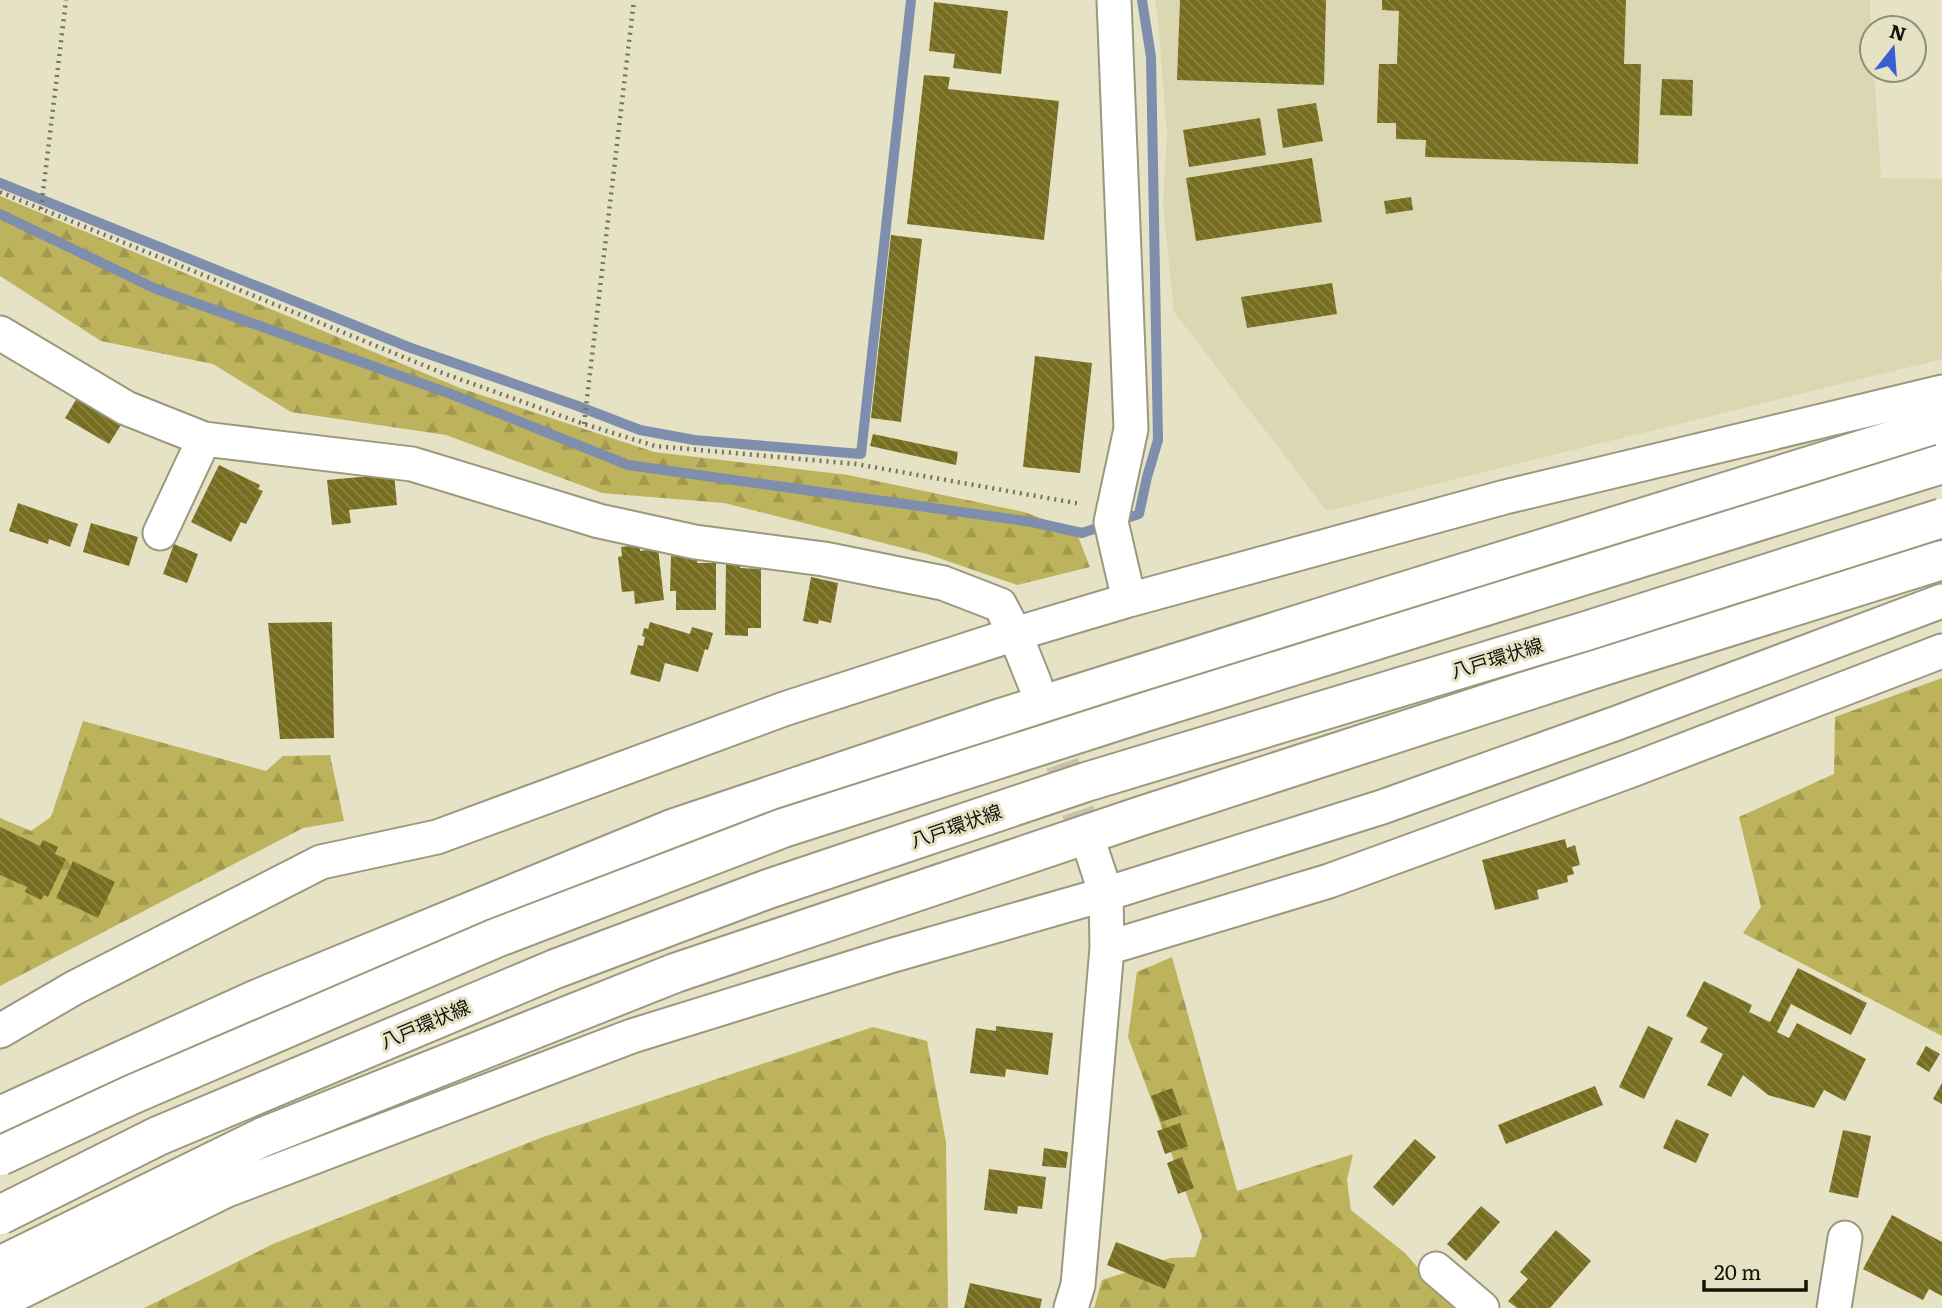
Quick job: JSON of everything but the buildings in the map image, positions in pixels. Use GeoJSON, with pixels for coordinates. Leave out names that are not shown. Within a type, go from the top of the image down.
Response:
{"type":"FeatureCollection","features":[{"type":"Feature","properties":{"kind":"main road"},"geometry":{"type":"LineString","coordinates":[[0,1116],[256,1000],[672,829],[998,719],[1942,425]]}},
{"type":"Feature","properties":{"kind":"main road"},"geometry":{"type":"LineString","coordinates":[[0,1156],[131,1095],[484,943],[783,828],[1199,695],[1942,464]]}},
{"type":"Feature","properties":{"kind":"main road","name":"八戸環状線"},"geometry":{"type":"LineString","coordinates":[[0,1215],[158,1136],[555,969],[768,889],[1086,782],[1586,631],[1942,518]]}},
{"type":"Feature","properties":{"kind":"main road"},"geometry":{"type":"LineString","coordinates":[[0,1266],[263,1138],[675,973],[1154,812],[1600,667],[1942,560]]}},
{"type":"Feature","properties":{"kind":"street"},"geometry":{"type":"LineString","coordinates":[[1114,0],[1131,429],[1111,522],[1129,600]]}},
{"type":"Feature","properties":{"kind":"street"},"geometry":{"type":"LineString","coordinates":[[0,332],[127,408],[204,439],[412,464],[598,521],[695,542],[824,559],[943,583],[1000,605],[1035,684]]}},
{"type":"Feature","properties":{"kind":"street"},"geometry":{"type":"LineString","coordinates":[[0,1031],[74,988],[321,862],[437,837],[784,709],[1129,600],[1505,497],[1942,392]]}},
{"type":"Feature","properties":{"kind":"street"},"geometry":{"type":"LineString","coordinates":[[160,533],[204,439]]}},
{"type":"Feature","properties":{"kind":"street"},"geometry":{"type":"LineString","coordinates":[[0,1302],[227,1191],[632,1036],[877,960],[1106,894],[1382,807],[1617,723],[1942,601]]}},
{"type":"Feature","properties":{"kind":"street"},"geometry":{"type":"LineString","coordinates":[[1107,948],[1329,881],[1632,770],[1942,651]]}},
{"type":"Feature","properties":{"kind":"street"},"geometry":{"type":"LineString","coordinates":[[1617,723],[1632,770]]}},
{"type":"Feature","properties":{"kind":"street"},"geometry":{"type":"LineString","coordinates":[[1071,1308],[1078,1285],[1107,948],[1106,894],[1089,843]]}},
{"type":"Feature","properties":{"kind":"street"},"geometry":{"type":"LineString","coordinates":[[1835,1308],[1845,1238]]}},
{"type":"Feature","properties":{"kind":"street"},"geometry":{"type":"LineString","coordinates":[[1436,1269],[1482,1308]]}},
{"type":"Feature","properties":{"kind":"path"},"geometry":{"type":"LineString","coordinates":[[41,209],[66,0]]}},
{"type":"Feature","properties":{"kind":"path"},"geometry":{"type":"LineString","coordinates":[[584,424],[634,0]]}},
{"type":"Feature","properties":{"kind":"path"},"geometry":{"type":"LineString","coordinates":[[0,192],[440,372],[584,424],[655,446],[856,464],[1084,504],[1111,522]]}},
{"type":"Feature","properties":{"kind":"shaded area"},"geometry":{"type":"Polygon","coordinates":[[[1155,0],[1870,0],[1870,14],[1858,14],[1858,84],[1875,84],[1881,178],[1942,179],[1942,359],[1327,511],[1174,312],[1163,205],[1167,134],[1155,0]]]}},
{"type":"Feature","properties":{"kind":"green space"},"geometry":{"type":"Polygon","coordinates":[[[0,196],[460,388],[654,452],[848,475],[1024,512],[1076,531],[1090,567],[1017,585],[927,554],[724,503],[602,493],[446,435],[291,412],[213,364],[101,341],[0,276],[0,196]]]}},
{"type":"Feature","properties":{"kind":"green space"},"geometry":{"type":"Polygon","coordinates":[[[1942,678],[1942,1036],[1743,933],[1761,907],[1739,817],[1834,774],[1835,717],[1942,678]]]}},
{"type":"Feature","properties":{"kind":"green space"},"geometry":{"type":"Polygon","coordinates":[[[83,721],[266,771],[283,756],[330,755],[344,821],[303,828],[0,986],[0,818],[31,831],[51,817],[83,721]]]}},
{"type":"Feature","properties":{"kind":"green space"},"geometry":{"type":"Polygon","coordinates":[[[1172,957],[1237,1191],[1353,1154],[1347,1180],[1351,1210],[1405,1253],[1453,1308],[1094,1308],[1102,1280],[1170,1258],[1195,1257],[1202,1236],[1128,1037],[1137,972],[1172,957]]]}},
{"type":"Feature","properties":{"kind":"green space"},"geometry":{"type":"Polygon","coordinates":[[[873,1027],[927,1041],[946,1142],[948,1308],[144,1308],[273,1244],[543,1137],[873,1027]]]}},
{"type":"Feature","properties":{"kind":"waterway"},"geometry":{"type":"LineString","coordinates":[[0,183],[411,348],[640,430],[694,440],[861,454],[911,0]]}},
{"type":"Feature","properties":{"kind":"waterway"},"geometry":{"type":"LineString","coordinates":[[0,214],[156,289],[451,394],[628,465],[1032,522],[1082,533],[1139,514],[1158,440],[1151,57],[1142,0]]}},
{"type":"Feature","properties":{"kind":"tunnel"},"geometry":{"type":"LineString","coordinates":[[1046,716],[1089,843]]}}]}
